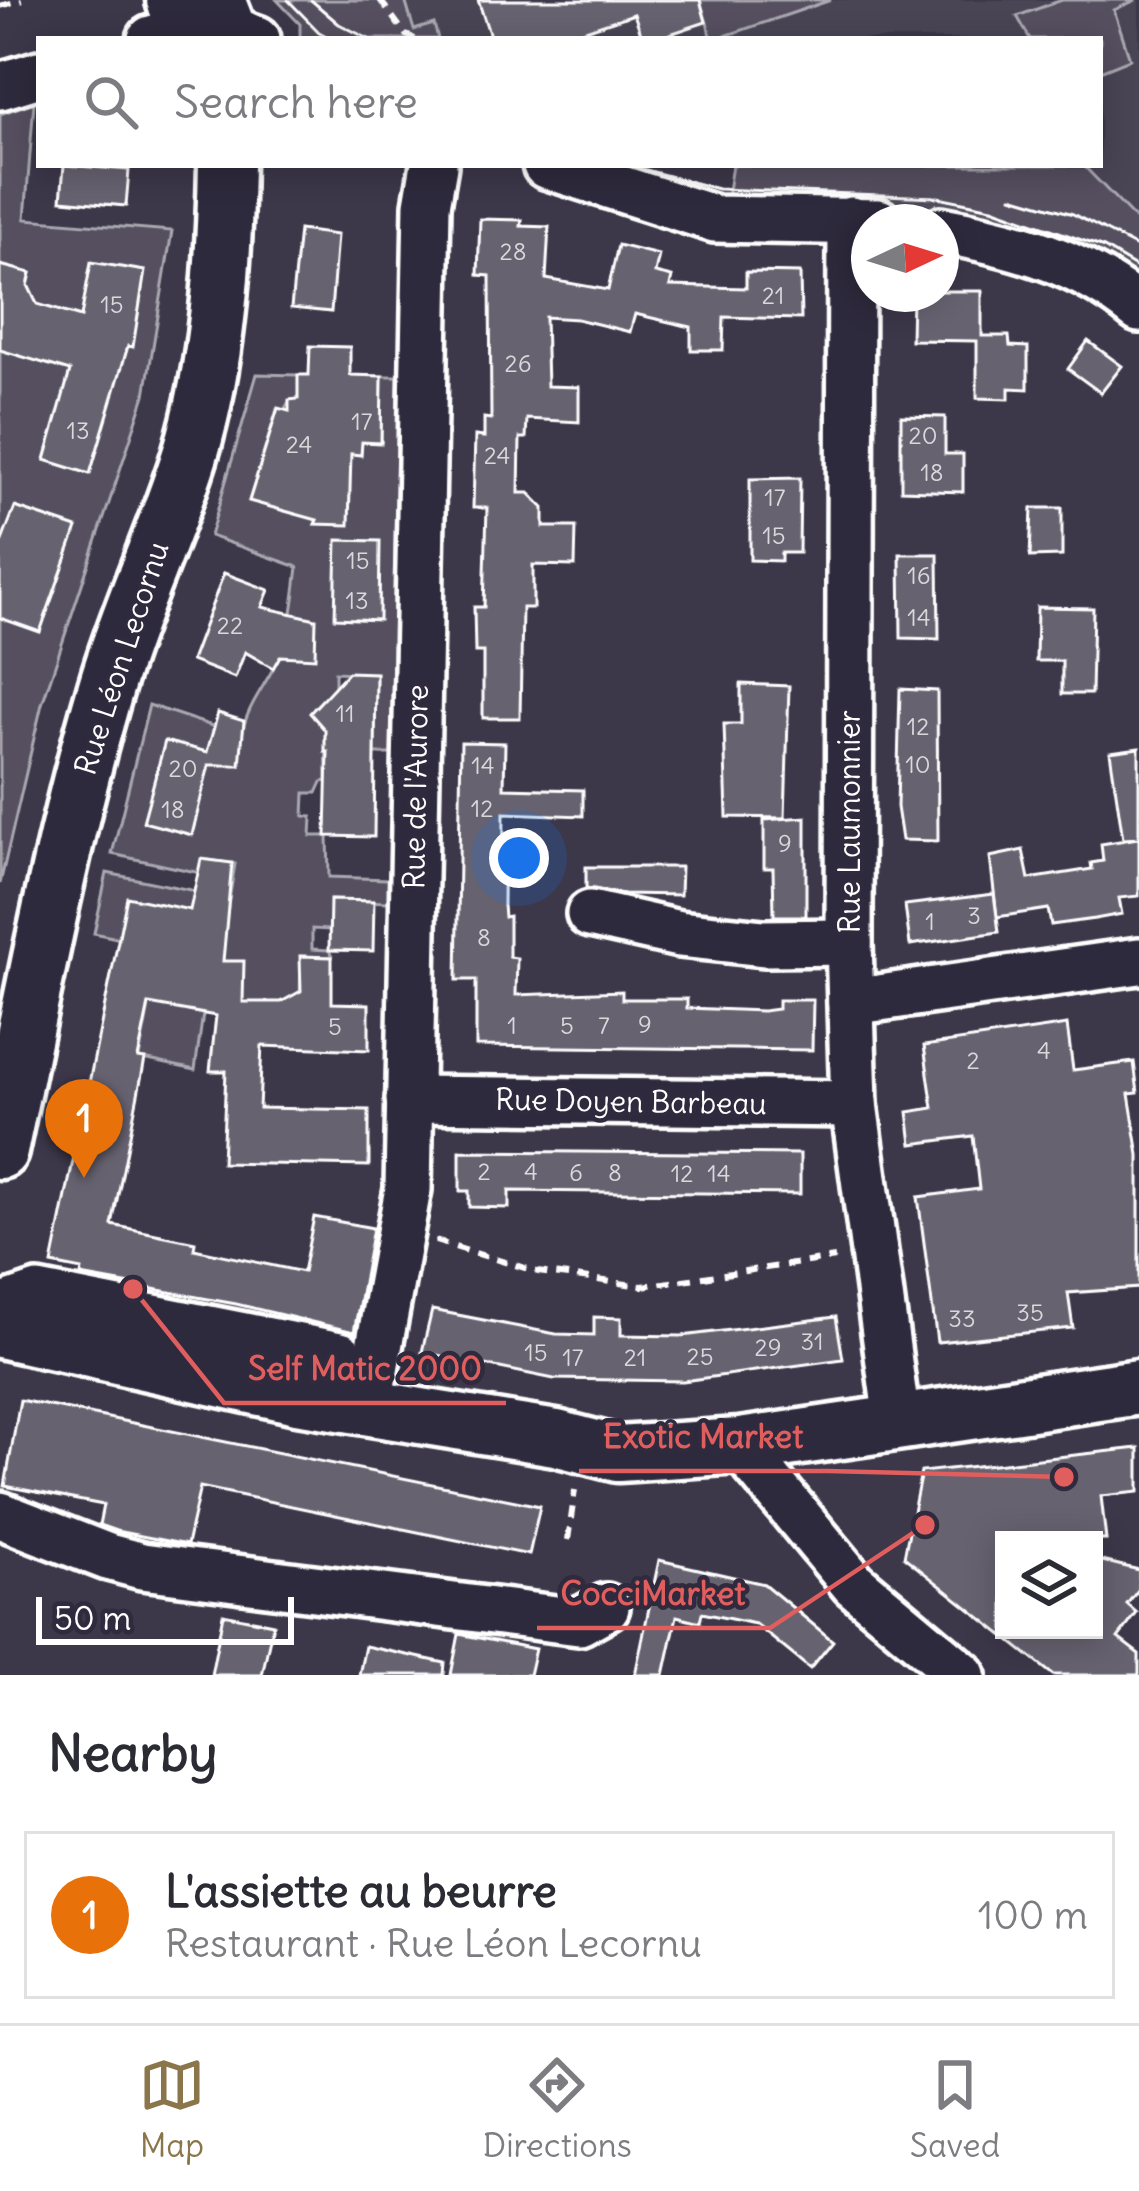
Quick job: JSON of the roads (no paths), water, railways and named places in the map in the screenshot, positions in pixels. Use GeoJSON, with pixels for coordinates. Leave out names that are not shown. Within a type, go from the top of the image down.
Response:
{"type":"FeatureCollection","features":[{"type":"Feature","properties":{"kind":"main road","name":"Rue Léon Lecornu"},"geometry":{"type":"LineString","coordinates":[[0,1151],[84,766],[115,659],[192,449],[217,313],[226,168]]}},
{"type":"Feature","properties":{"kind":"main road"},"geometry":{"type":"LineString","coordinates":[[0,1330],[297,1396],[556,1438],[618,1454],[740,1445],[1139,1388]]}},
{"type":"Feature","properties":{"kind":"street"},"geometry":{"type":"LineString","coordinates":[[0,86],[36,75]]}},
{"type":"Feature","properties":{"kind":"street","name":"Rue de l'Aurore"},"geometry":{"type":"LineString","coordinates":[[368,1407],[408,1190],[428,205],[434,168]]}},
{"type":"Feature","properties":{"kind":"street"},"geometry":{"type":"LineString","coordinates":[[555,168],[716,219],[851,221]]}},
{"type":"Feature","properties":{"kind":"street"},"geometry":{"type":"LineString","coordinates":[[959,233],[1060,260],[1139,309]]}},
{"type":"Feature","properties":{"kind":"street","name":"Rue Laumonnier"},"geometry":{"type":"LineString","coordinates":[[862,312],[850,1002],[854,1104],[897,1420]]}},
{"type":"Feature","properties":{"kind":"street"},"geometry":{"type":"LineString","coordinates":[[590,914],[679,934],[764,943],[849,942]]}},
{"type":"Feature","properties":{"kind":"street"},"geometry":{"type":"LineString","coordinates":[[850,1002],[1139,962]]}},
{"type":"Feature","properties":{"kind":"street","name":"Rue Doyen Barbeau"},"geometry":{"type":"LineString","coordinates":[[409,1099],[854,1104]]}},
{"type":"Feature","properties":{"kind":"street"},"geometry":{"type":"LineString","coordinates":[[0,1308],[38,1295],[340,1355],[368,1407]]}},
{"type":"Feature","properties":{"kind":"street"},"geometry":{"type":"LineString","coordinates":[[740,1445],[854,1584],[963,1675]]}},
{"type":"Feature","properties":{"kind":"street"},"geometry":{"type":"LineString","coordinates":[[0,1515],[108,1558],[142,1566],[579,1622],[607,1607]]}},
{"type":"Feature","properties":{"kind":"tram line"},"geometry":{"type":"LineString","coordinates":[[288,0],[326,36]]}},
{"type":"Feature","properties":{"kind":"tram line"},"geometry":{"type":"LineString","coordinates":[[311,0],[339,24],[363,36]]}},
{"type":"Feature","properties":{"kind":"tram line"},"geometry":{"type":"LineString","coordinates":[[638,168],[718,189],[938,197],[992,208],[1104,248],[1139,269]]}},
{"type":"Feature","properties":{"kind":"tram line"},"geometry":{"type":"LineString","coordinates":[[1012,196],[1073,214],[1139,248]]}},
{"type":"Feature","properties":{"kind":"place","name":"L'assiette au beurre"},"geometry":{"type":"Point","coordinates":[84,1178]}},
{"type":"Feature","properties":{"kind":"place","name":"Self Matic 2000"},"geometry":{"type":"Point","coordinates":[133,1289]}},
{"type":"Feature","properties":{"kind":"place","name":"Exotic Market"},"geometry":{"type":"Point","coordinates":[1064,1477]}},
{"type":"Feature","properties":{"kind":"place","name":"CocciMarket"},"geometry":{"type":"Point","coordinates":[925,1525]}}]}
